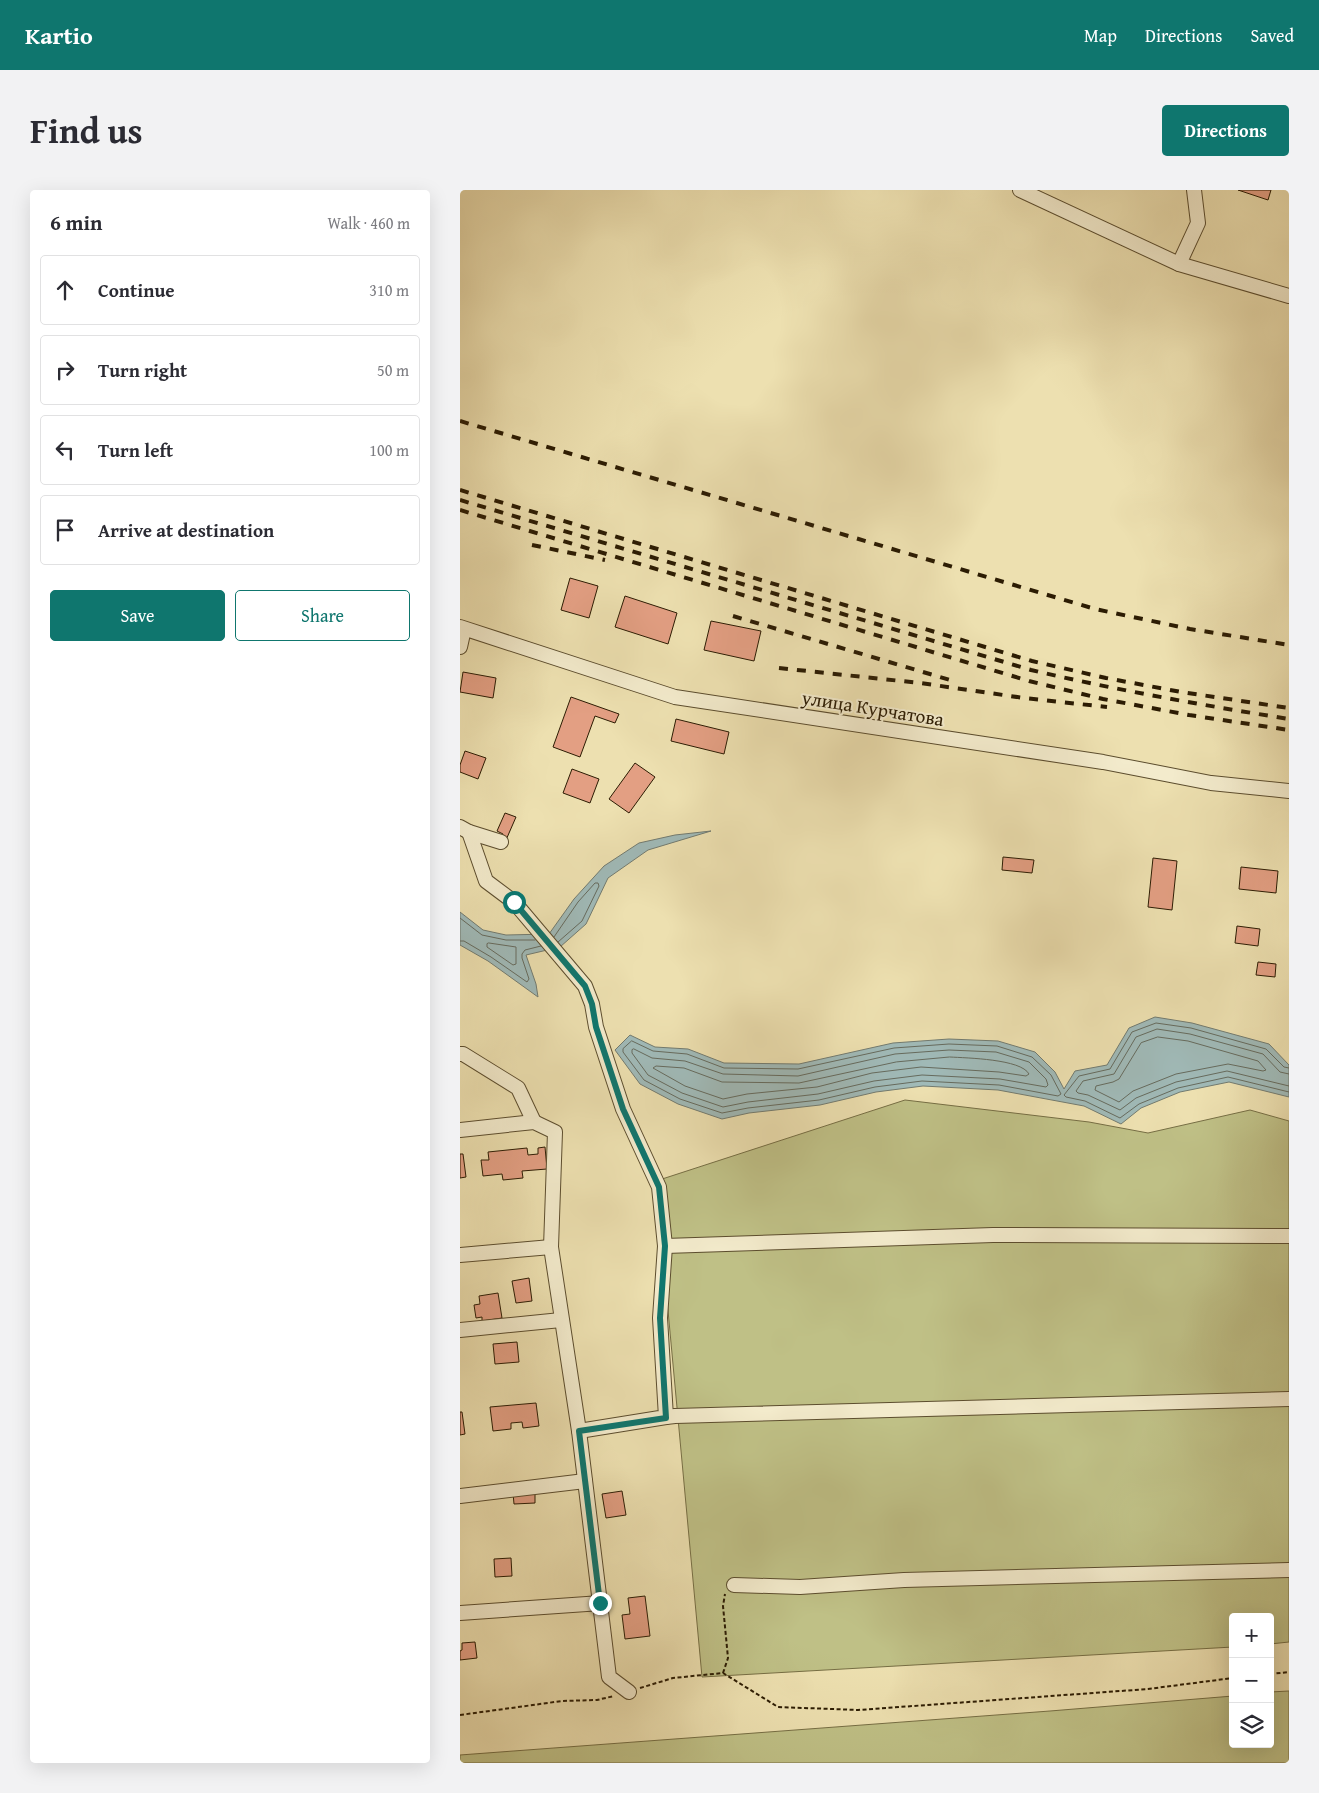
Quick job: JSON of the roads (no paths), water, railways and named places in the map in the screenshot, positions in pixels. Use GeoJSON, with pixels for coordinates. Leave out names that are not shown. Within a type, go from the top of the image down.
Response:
{"type":"FeatureCollection","features":[{"type":"Feature","properties":{"kind":"street"},"geometry":{"type":"LineString","coordinates":[[1020,190],[1179,264],[1289,296]]}},
{"type":"Feature","properties":{"kind":"street"},"geometry":{"type":"LineString","coordinates":[[1179,264],[1198,223],[1194,190]]}},
{"type":"Feature","properties":{"kind":"street"},"geometry":{"type":"LineString","coordinates":[[460,647],[462,628]]}},
{"type":"Feature","properties":{"kind":"street","name":"улица Курчатова"},"geometry":{"type":"LineString","coordinates":[[462,628],[675,696],[1103,762],[1210,782],[1289,791]]}},
{"type":"Feature","properties":{"kind":"street"},"geometry":{"type":"LineString","coordinates":[[464,829],[501,842]]}},
{"type":"Feature","properties":{"kind":"street"},"geometry":{"type":"LineString","coordinates":[[464,829],[486,881],[514,902],[585,986],[592,1004],[596,1027],[623,1109],[659,1187],[665,1246],[660,1318],[666,1418]]}},
{"type":"Feature","properties":{"kind":"street"},"geometry":{"type":"LineString","coordinates":[[460,1054],[463,1054],[518,1088],[534,1122]]}},
{"type":"Feature","properties":{"kind":"street"},"geometry":{"type":"LineString","coordinates":[[460,1130],[534,1122],[555,1132],[551,1247],[579,1431],[609,1677],[629,1692]]}},
{"type":"Feature","properties":{"kind":"street"},"geometry":{"type":"LineString","coordinates":[[665,1246],[993,1235],[1289,1236]]}},
{"type":"Feature","properties":{"kind":"street"},"geometry":{"type":"LineString","coordinates":[[460,1255],[551,1247]]}},
{"type":"Feature","properties":{"kind":"street"},"geometry":{"type":"LineString","coordinates":[[460,1330],[561,1320]]}},
{"type":"Feature","properties":{"kind":"street"},"geometry":{"type":"LineString","coordinates":[[579,1431],[675,1416],[1289,1399]]}},
{"type":"Feature","properties":{"kind":"street"},"geometry":{"type":"LineString","coordinates":[[460,1496],[585,1481]]}},
{"type":"Feature","properties":{"kind":"street"},"geometry":{"type":"LineString","coordinates":[[734,1585],[800,1587],[904,1580],[1289,1570]]}},
{"type":"Feature","properties":{"kind":"street"},"geometry":{"type":"LineString","coordinates":[[460,1613],[600,1603]]}},
{"type":"Feature","properties":{"kind":"water"},"geometry":{"type":"Polygon","coordinates":[[[711,831],[648,850],[608,878],[586,924],[560,947],[526,955],[536,984],[538,997],[488,961],[460,945],[460,912],[483,930],[506,935],[549,934],[574,899],[604,866],[639,843],[675,835],[711,831]]]}},
{"type":"Feature","properties":{"kind":"water"},"geometry":{"type":"Polygon","coordinates":[[[1155,1017],[1192,1023],[1269,1044],[1289,1065],[1289,1097],[1229,1082],[1180,1092],[1141,1108],[1121,1124],[1084,1106],[998,1090],[923,1086],[876,1092],[820,1105],[749,1113],[722,1119],[678,1104],[640,1084],[615,1050],[630,1035],[655,1047],[688,1049],[724,1063],[799,1064],[893,1043],[949,1039],[998,1041],[1035,1052],[1055,1072],[1064,1089],[1075,1071],[1107,1065],[1129,1028],[1155,1017]]]}},
{"type":"Feature","properties":{"kind":"railway"},"geometry":{"type":"LineString","coordinates":[[460,421],[1095,609],[1190,629],[1289,645]]}},
{"type":"Feature","properties":{"kind":"railway"},"geometry":{"type":"LineString","coordinates":[[460,490],[1032,661],[1106,678],[1181,692],[1289,708]]}},
{"type":"Feature","properties":{"kind":"railway"},"geometry":{"type":"LineString","coordinates":[[460,500],[1031,670],[1159,697],[1289,719]]}},
{"type":"Feature","properties":{"kind":"railway"},"geometry":{"type":"LineString","coordinates":[[460,510],[1029,681],[1103,699],[1189,715],[1289,730]]}},
{"type":"Feature","properties":{"kind":"railway"},"geometry":{"type":"LineString","coordinates":[[532,545],[605,560]]}},
{"type":"Feature","properties":{"kind":"railway"},"geometry":{"type":"LineString","coordinates":[[733,616],[957,682]]}},
{"type":"Feature","properties":{"kind":"railway"},"geometry":{"type":"LineString","coordinates":[[779,668],[920,683],[1024,698],[1107,707]]}}]}
